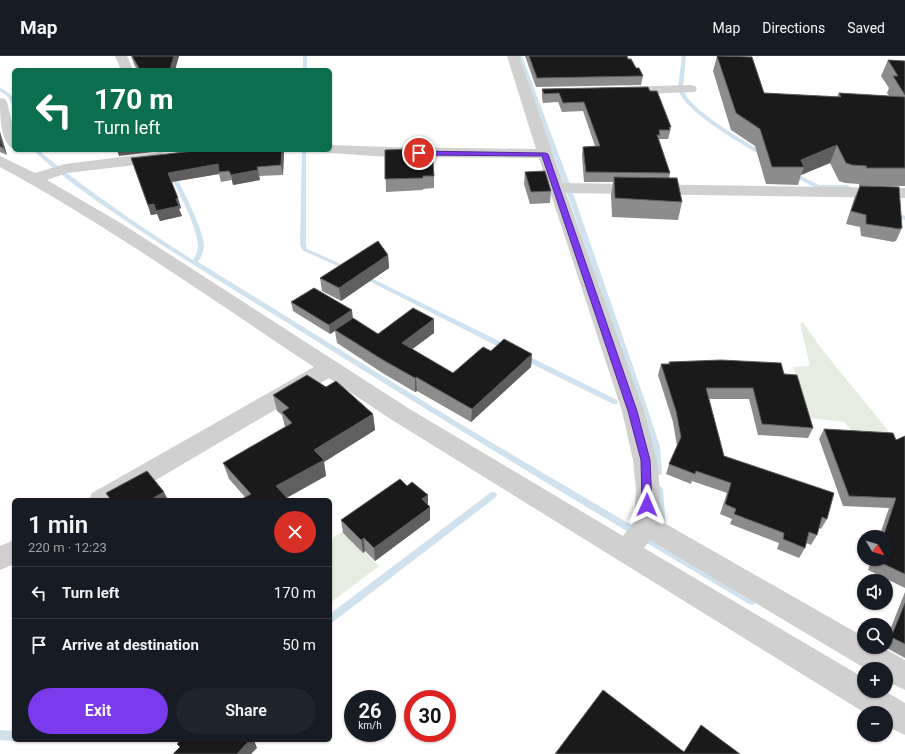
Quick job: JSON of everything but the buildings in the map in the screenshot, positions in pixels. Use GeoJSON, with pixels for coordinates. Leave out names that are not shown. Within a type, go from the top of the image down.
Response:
{"type":"FeatureCollection","features":[{"type":"Feature","properties":{"kind":"street"},"geometry":{"type":"LineString","coordinates":[[121,56],[126,68]]}},
{"type":"Feature","properties":{"kind":"street"},"geometry":{"type":"LineString","coordinates":[[513,56],[531,93],[545,154],[564,188],[633,411],[646,460],[648,490],[645,536]]}},
{"type":"Feature","properties":{"kind":"street"},"geometry":{"type":"LineString","coordinates":[[604,91],[684,90]]}},
{"type":"Feature","properties":{"kind":"street"},"geometry":{"type":"LineString","coordinates":[[0,102],[9,140],[12,143]]}},
{"type":"Feature","properties":{"kind":"street"},"geometry":{"type":"LineString","coordinates":[[332,149],[388,152],[545,154]]}},
{"type":"Feature","properties":{"kind":"street"},"geometry":{"type":"LineString","coordinates":[[21,152],[36,169],[51,173],[118,230],[400,414],[645,536],[905,676]]}},
{"type":"Feature","properties":{"kind":"street"},"geometry":{"type":"LineString","coordinates":[[0,161],[51,173],[174,156],[171,152]]}},
{"type":"Feature","properties":{"kind":"street"},"geometry":{"type":"LineString","coordinates":[[564,188],[905,193]]}},
{"type":"Feature","properties":{"kind":"street"},"geometry":{"type":"LineString","coordinates":[[105,498],[329,368]]}},
{"type":"Feature","properties":{"kind":"street"},"geometry":{"type":"LineString","coordinates":[[645,536],[905,720]]}},
{"type":"Feature","properties":{"kind":"street"},"geometry":{"type":"LineString","coordinates":[[0,559],[12,552]]}},
{"type":"Feature","properties":{"kind":"shaded area"},"geometry":{"type":"Polygon","coordinates":[[[803,322],[820,347],[894,438],[857,437],[844,422],[809,418],[793,367],[810,366],[800,324],[803,322]]]}},
{"type":"Feature","properties":{"kind":"shaded area"},"geometry":{"type":"Polygon","coordinates":[[[343,531],[379,566],[332,601],[332,539],[343,531]]]}},
{"type":"Feature","properties":{"kind":"waterway"},"geometry":{"type":"LineString","coordinates":[[305,56],[305,68]]}},
{"type":"Feature","properties":{"kind":"waterway"},"geometry":{"type":"LineString","coordinates":[[520,56],[566,182],[642,401],[656,447],[658,473]]}},
{"type":"Feature","properties":{"kind":"waterway"},"geometry":{"type":"LineString","coordinates":[[684,56],[681,93],[685,100],[705,117],[764,155]]}},
{"type":"Feature","properties":{"kind":"waterway"},"geometry":{"type":"LineString","coordinates":[[0,89],[9,95],[12,100]]}},
{"type":"Feature","properties":{"kind":"waterway"},"geometry":{"type":"LineString","coordinates":[[37,152],[94,196],[157,239],[459,427],[752,601]]}},
{"type":"Feature","properties":{"kind":"waterway"},"geometry":{"type":"LineString","coordinates":[[304,152],[303,244],[305,250],[348,269]]}},
{"type":"Feature","properties":{"kind":"waterway"},"geometry":{"type":"LineString","coordinates":[[172,174],[200,238],[201,245],[195,262]]}},
{"type":"Feature","properties":{"kind":"waterway"},"geometry":{"type":"LineString","coordinates":[[793,174],[818,187],[849,188]]}},
{"type":"Feature","properties":{"kind":"waterway"},"geometry":{"type":"LineString","coordinates":[[892,213],[905,218]]}},
{"type":"Feature","properties":{"kind":"waterway"},"geometry":{"type":"LineString","coordinates":[[363,276],[507,348]]}},
{"type":"Feature","properties":{"kind":"waterway"},"geometry":{"type":"LineString","coordinates":[[524,357],[615,402]]}},
{"type":"Feature","properties":{"kind":"waterway"},"geometry":{"type":"LineString","coordinates":[[659,489],[662,531]]}},
{"type":"Feature","properties":{"kind":"waterway"},"geometry":{"type":"LineString","coordinates":[[332,617],[493,495]]}},
{"type":"Feature","properties":{"kind":"waterway"},"geometry":{"type":"LineString","coordinates":[[0,735],[12,736]]}},
{"type":"Feature","properties":{"kind":"route"},"geometry":{"type":"LineString","coordinates":[[419,153],[545,154],[633,411],[646,460],[648,490],[647,505]]}}]}
